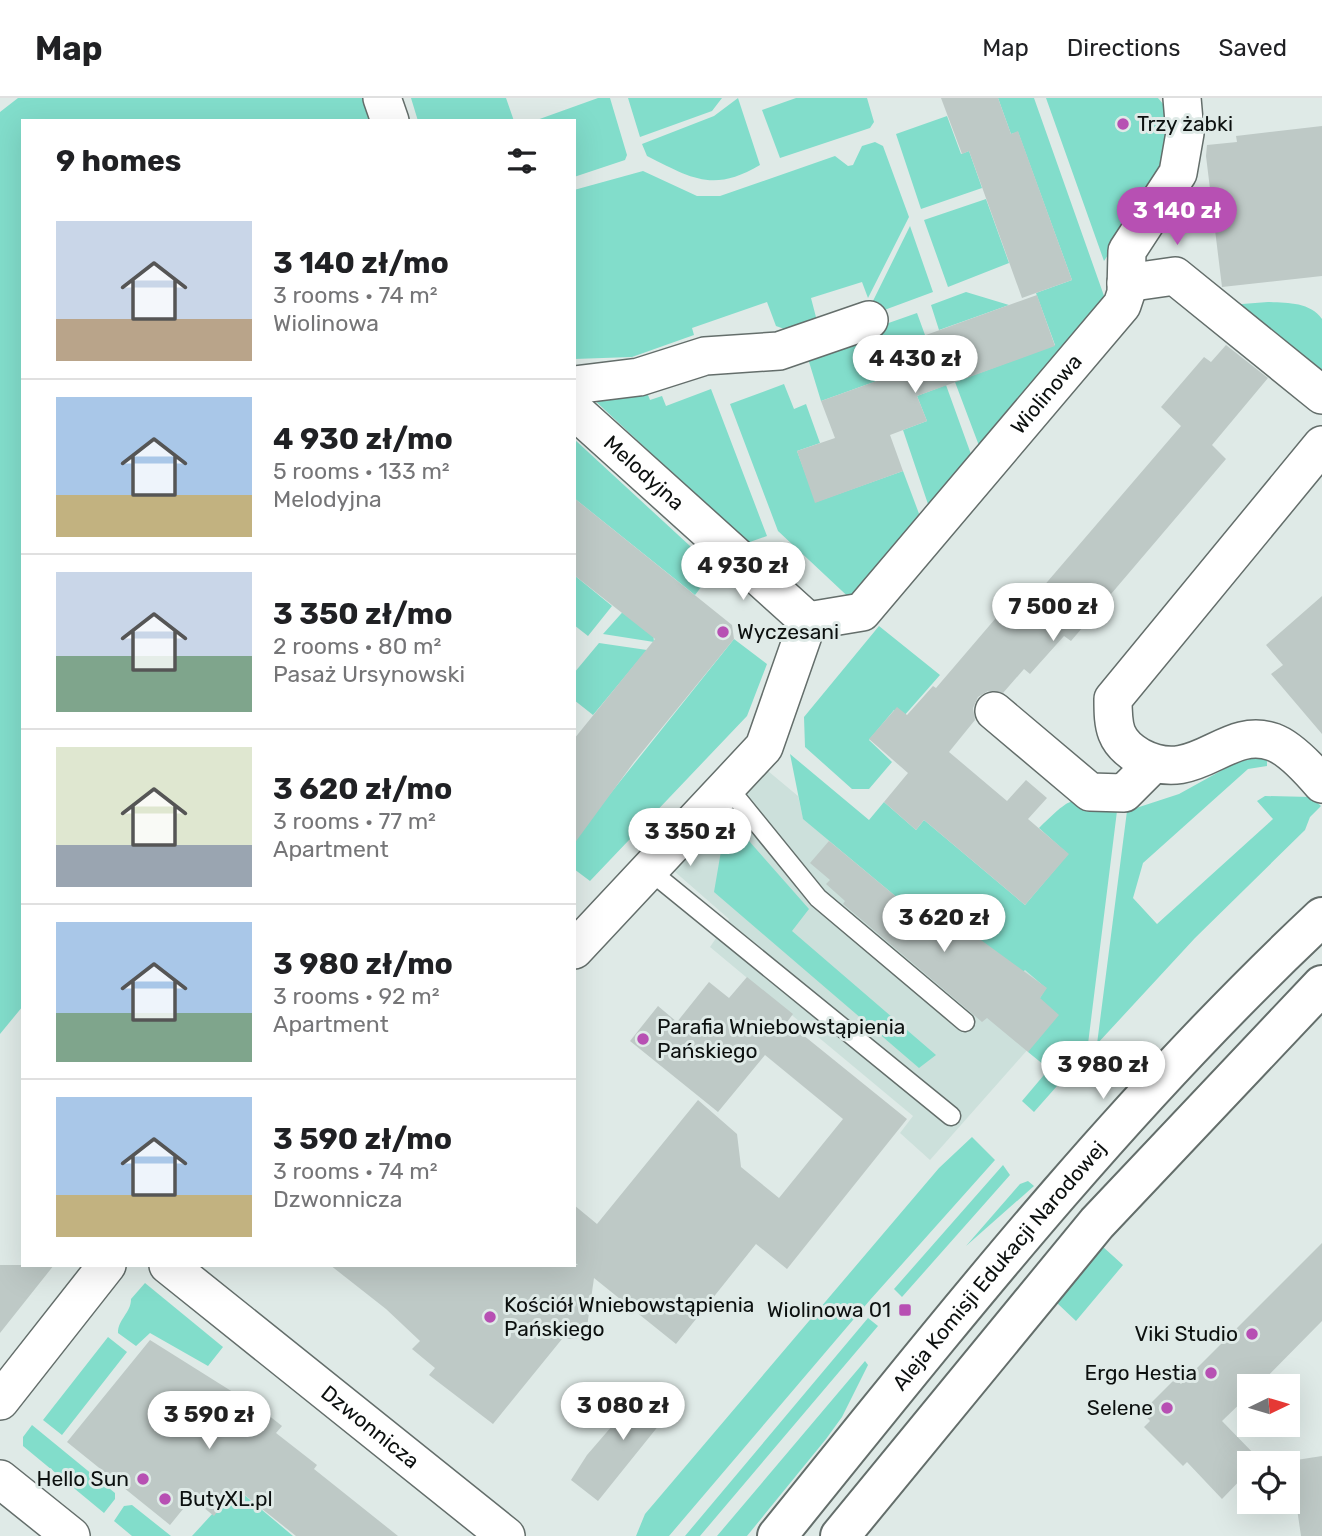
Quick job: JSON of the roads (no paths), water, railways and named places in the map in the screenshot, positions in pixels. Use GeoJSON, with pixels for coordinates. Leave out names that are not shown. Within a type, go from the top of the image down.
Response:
{"type":"FeatureCollection","features":[{"type":"Feature","properties":{"kind":"main road","name":"Aleja Komisji Edukacji Narodowej"},"geometry":{"type":"LineString","coordinates":[[777,1536],[984,1280],[1061,1191],[1232,1004],[1322,916]]}},
{"type":"Feature","properties":{"kind":"main road"},"geometry":{"type":"LineString","coordinates":[[840,1536],[1097,1223],[1322,985]]}},
{"type":"Feature","properties":{"kind":"street"},"geometry":{"type":"LineString","coordinates":[[383,98],[389,119]]}},
{"type":"Feature","properties":{"kind":"street","name":"Wiolinowa"},"geometry":{"type":"LineString","coordinates":[[808,621],[862,612],[1122,305],[1127,251],[1178,173],[1185,133],[1182,98]]}},
{"type":"Feature","properties":{"kind":"street"},"geometry":{"type":"LineString","coordinates":[[1126,284],[1175,275],[1322,395]]}},
{"type":"Feature","properties":{"kind":"street"},"geometry":{"type":"LineString","coordinates":[[576,385],[639,377],[705,356],[779,351],[869,320]]}},
{"type":"Feature","properties":{"kind":"street","name":"Melodyjna"},"geometry":{"type":"LineString","coordinates":[[576,412],[808,621]]}},
{"type":"Feature","properties":{"kind":"street"},"geometry":{"type":"LineString","coordinates":[[1322,445],[1113,699],[1113,730],[1129,751],[1153,764],[1177,767],[1226,746],[1249,740],[1274,742],[1322,784]]}},
{"type":"Feature","properties":{"kind":"street"},"geometry":{"type":"LineString","coordinates":[[576,948],[764,747],[808,621]]}},
{"type":"Feature","properties":{"kind":"street"},"geometry":{"type":"LineString","coordinates":[[995,711],[1090,792],[1124,793],[1153,764]]}},
{"type":"Feature","properties":{"kind":"street"},"geometry":{"type":"LineString","coordinates":[[0,1401],[105,1267]]}},
{"type":"Feature","properties":{"kind":"street","name":"Dzwonnicza"},"geometry":{"type":"LineString","coordinates":[[171,1267],[506,1536]]}},
{"type":"Feature","properties":{"kind":"street"},"geometry":{"type":"LineString","coordinates":[[0,1479],[71,1536]]}},
{"type":"Feature","properties":{"kind":"lane"},"geometry":{"type":"LineString","coordinates":[[727,786],[818,898],[965,1022]]}},
{"type":"Feature","properties":{"kind":"lane"},"geometry":{"type":"LineString","coordinates":[[649,870],[951,1116]]}},
{"type":"Feature","properties":{"kind":"place","name":"Trzy żabki"},"geometry":{"type":"Point","coordinates":[1123,124]}},
{"type":"Feature","properties":{"kind":"place","name":"Wyczesani"},"geometry":{"type":"Point","coordinates":[723,632]}},
{"type":"Feature","properties":{"kind":"place","name":"Parafia Wniebowstąpienia Pańskiego"},"geometry":{"type":"Point","coordinates":[643,1039]}},
{"type":"Feature","properties":{"kind":"place","name":"Wiolinowa 01"},"geometry":{"type":"Point","coordinates":[905,1310]}},
{"type":"Feature","properties":{"kind":"place","name":"Kościół Wniebowstąpienia Pańskiego"},"geometry":{"type":"Point","coordinates":[490,1317]}},
{"type":"Feature","properties":{"kind":"place","name":"Viki Studio"},"geometry":{"type":"Point","coordinates":[1252,1334]}},
{"type":"Feature","properties":{"kind":"place","name":"Ergo Hestia"},"geometry":{"type":"Point","coordinates":[1211,1373]}},
{"type":"Feature","properties":{"kind":"place","name":"Selene"},"geometry":{"type":"Point","coordinates":[1167,1408]}},
{"type":"Feature","properties":{"kind":"place","name":"Hello Sun"},"geometry":{"type":"Point","coordinates":[143,1479]}},
{"type":"Feature","properties":{"kind":"place","name":"ButyXL.pl"},"geometry":{"type":"Point","coordinates":[165,1499]}}]}
